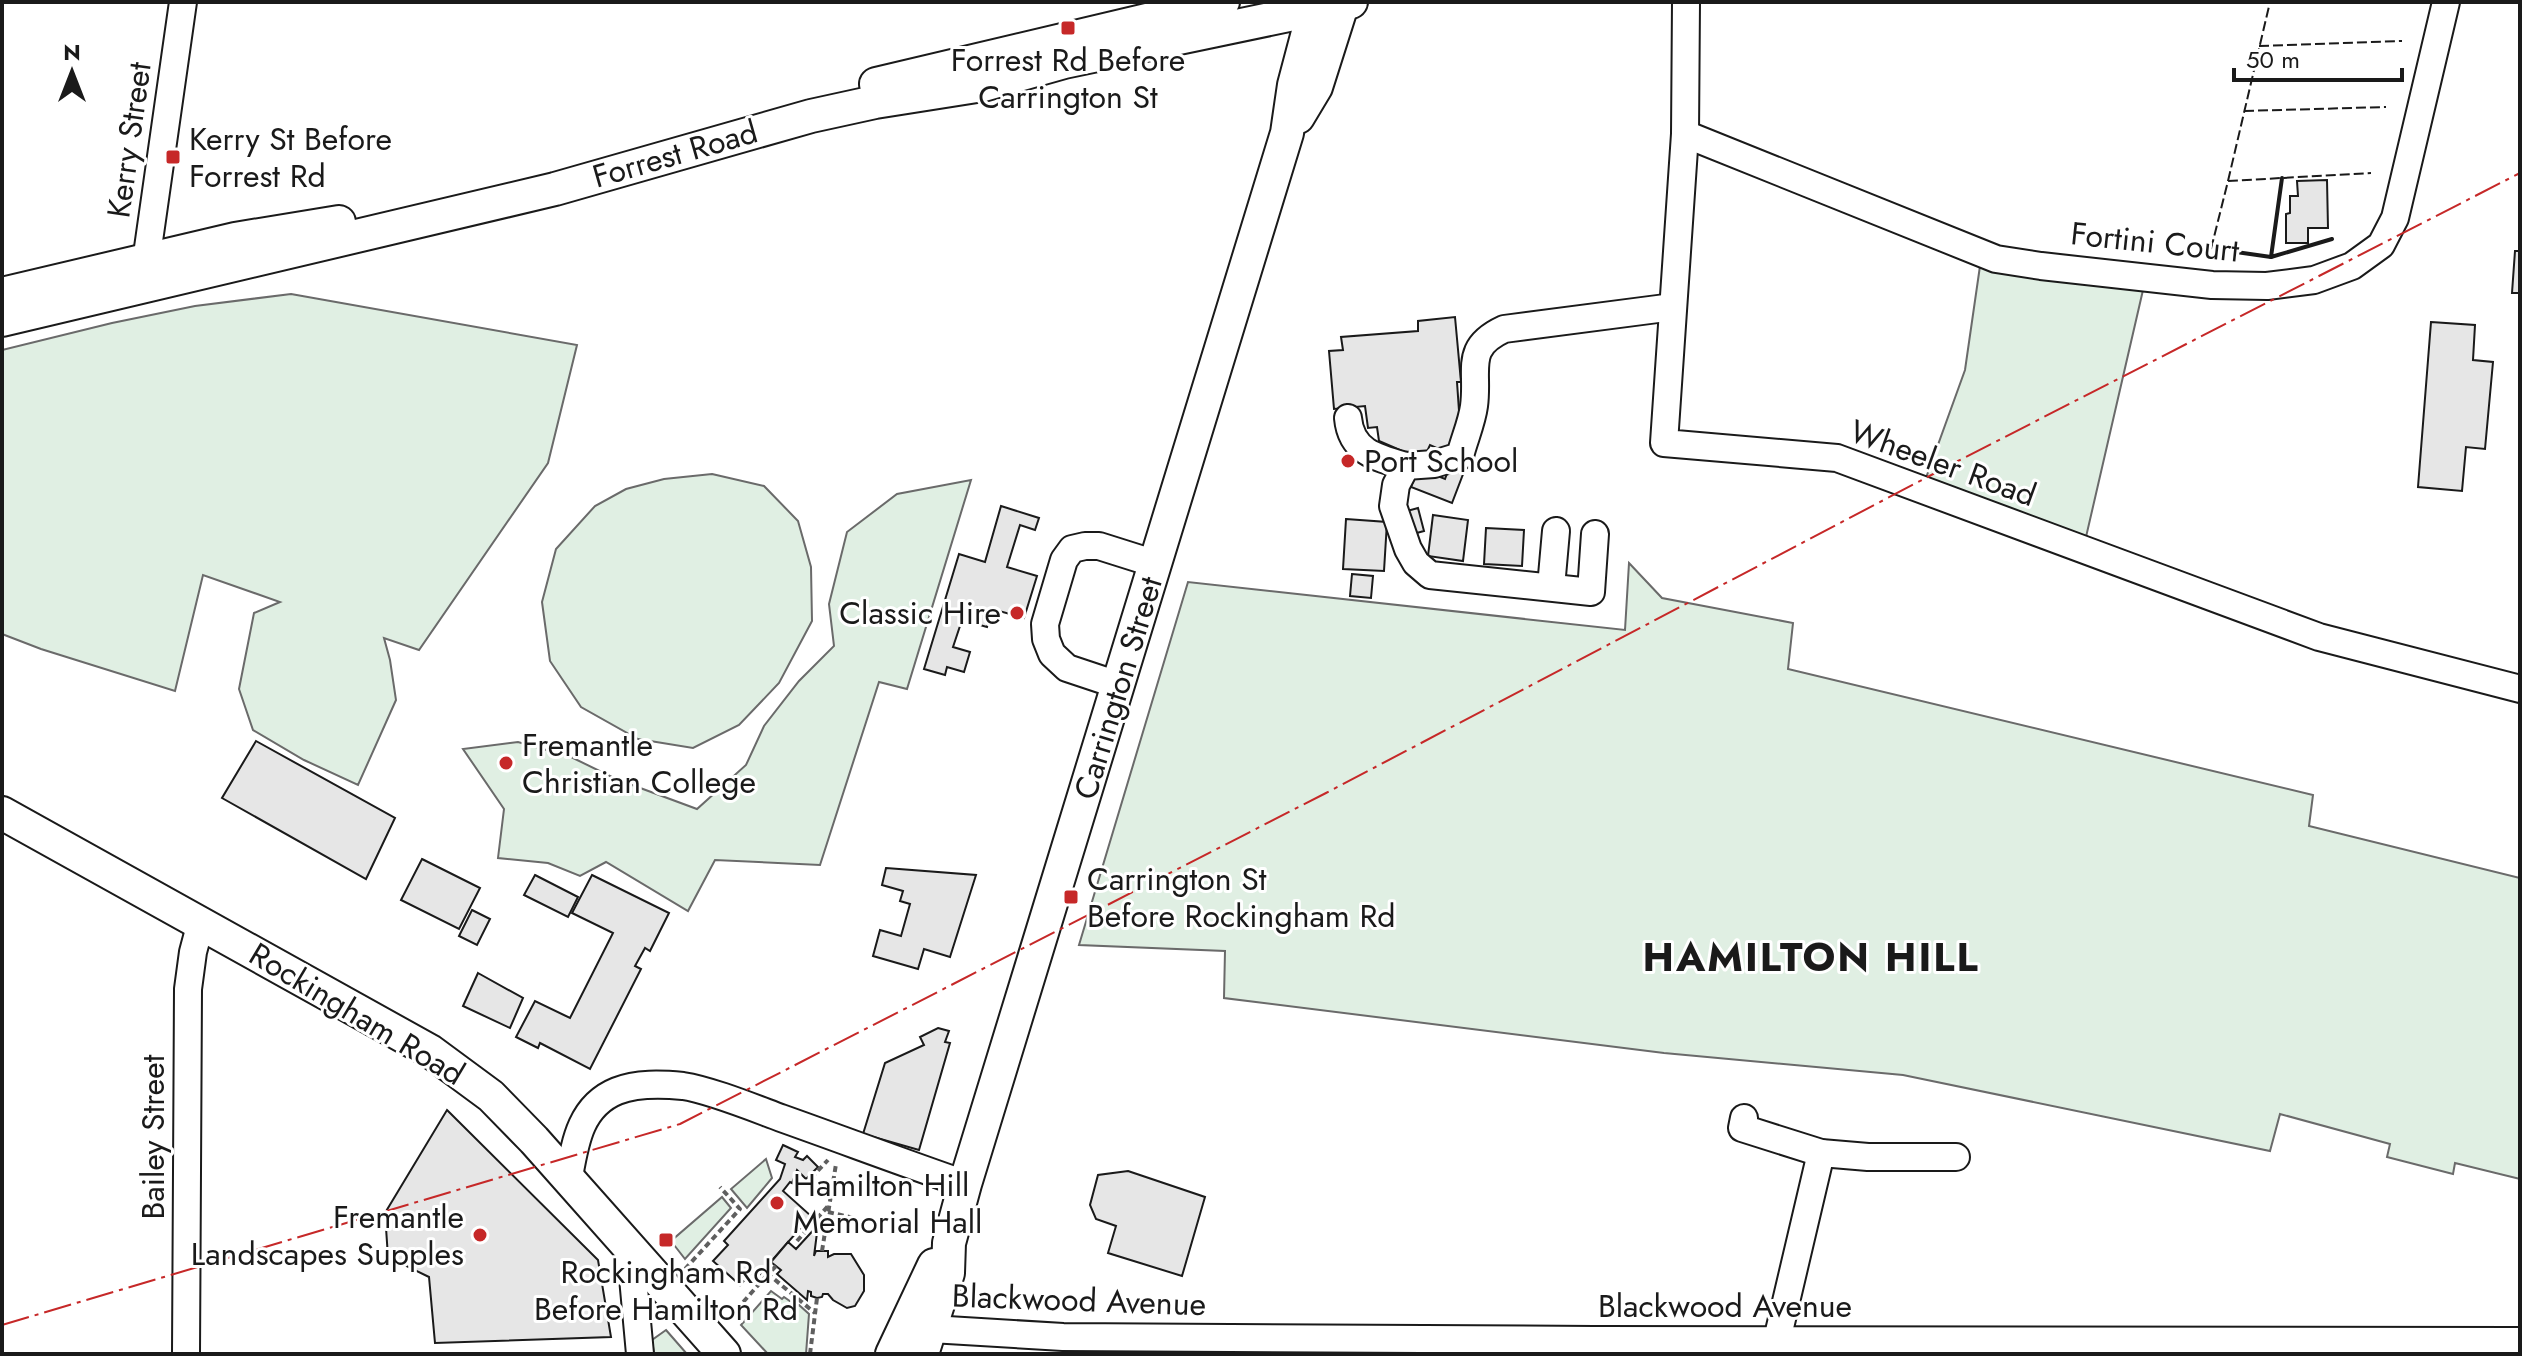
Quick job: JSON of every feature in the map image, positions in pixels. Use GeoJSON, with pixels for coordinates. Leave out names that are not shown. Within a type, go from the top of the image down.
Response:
{"type":"FeatureCollection","features":[{"type":"Feature","properties":{"kind":"main road","name":"Forrest Road"},"geometry":{"type":"LineString","coordinates":[[2,320],[288,229],[354,219],[542,176],[739,117],[1223,2]]}},
{"type":"Feature","properties":{"kind":"main road","name":"Forrest Road"},"geometry":{"type":"LineString","coordinates":[[2,294],[144,274],[555,189],[811,116],[875,102],[983,85],[1064,62],[1333,4]]}},
{"type":"Feature","properties":{"kind":"main road","name":"Carrington Street"},"geometry":{"type":"LineString","coordinates":[[927,1341],[948,1273],[949,1243],[965,1184],[1287,133],[1316,87],[1333,4]]}},
{"type":"Feature","properties":{"kind":"main road","name":"Rockingham Road"},"geometry":{"type":"LineString","coordinates":[[2,813],[430,1051],[491,1096],[569,1177],[724,1354]]}},
{"type":"Feature","properties":{"kind":"main road","name":"Carrington Street"},"geometry":{"type":"LineString","coordinates":[[892,1354],[932,1268],[949,1243]]}},
{"type":"Feature","properties":{"kind":"street","name":"Kerry Street"},"geometry":{"type":"LineString","coordinates":[[144,274],[183,2]]}},
{"type":"Feature","properties":{"kind":"street","name":"Wheeler Road"},"geometry":{"type":"LineString","coordinates":[[1686,2],[1685,134],[1664,443],[1837,458],[2319,637],[2520,689]]}},
{"type":"Feature","properties":{"kind":"street","name":"Fortini Court"},"geometry":{"type":"LineString","coordinates":[[1685,134],[1996,259],[2212,285],[2267,286],[2314,280],[2352,266],[2381,245],[2395,218],[2446,2]]}},
{"type":"Feature","properties":{"kind":"street"},"geometry":{"type":"LineString","coordinates":[[1348,418],[1350,432],[1358,445],[1378,458],[1406,466],[1434,464],[1460,456],[1474,407],[1479,346],[1488,336],[1504,329],[1673,307]]}},
{"type":"Feature","properties":{"kind":"street"},"geometry":{"type":"LineString","coordinates":[[1406,466],[1396,485],[1393,506],[1408,549],[1416,563],[1430,575],[1591,592],[1595,534]]}},
{"type":"Feature","properties":{"kind":"street"},"geometry":{"type":"LineString","coordinates":[[1551,587],[1556,531]]}},
{"type":"Feature","properties":{"kind":"street"},"geometry":{"type":"LineString","coordinates":[[1118,685],[1067,668],[1052,654],[1046,639],[1045,624],[1064,560],[1072,549],[1099,546],[1156,564]]}},
{"type":"Feature","properties":{"kind":"street","name":"Bailey Street"},"geometry":{"type":"LineString","coordinates":[[186,1354],[188,989],[201,922]]}},
{"type":"Feature","properties":{"kind":"street"},"geometry":{"type":"LineString","coordinates":[[569,1177],[583,1119],[615,1091],[644,1084],[686,1087],[749,1106],[965,1184]]}},
{"type":"Feature","properties":{"kind":"street"},"geometry":{"type":"LineString","coordinates":[[1744,1118],[1742,1128],[1821,1153],[1868,1157],[1956,1157]]}},
{"type":"Feature","properties":{"kind":"street"},"geometry":{"type":"LineString","coordinates":[[1770,1345],[1821,1153]]}},
{"type":"Feature","properties":{"kind":"street"},"geometry":{"type":"LineString","coordinates":[[630,1245],[640,1354]]}},
{"type":"Feature","properties":{"kind":"street","name":"Blackwood Avenue"},"geometry":{"type":"LineString","coordinates":[[927,1341],[1063,1337],[1594,1347],[2438,1347],[2520,1341]]}},
{"type":"Feature","properties":{"kind":"path"},"geometry":{"type":"LineString","coordinates":[[811,1178],[836,1153],[822,1251]]}},
{"type":"Feature","properties":{"kind":"path"},"geometry":{"type":"LineString","coordinates":[[685,1269],[740,1209],[720,1187]]}},
{"type":"Feature","properties":{"kind":"path"},"geometry":{"type":"LineString","coordinates":[[797,1241],[830,1204]]}},
{"type":"Feature","properties":{"kind":"path"},"geometry":{"type":"LineString","coordinates":[[828,1212],[854,1218]]}},
{"type":"Feature","properties":{"kind":"path"},"geometry":{"type":"LineString","coordinates":[[730,1317],[776,1266]]}},
{"type":"Feature","properties":{"kind":"path"},"geometry":{"type":"LineString","coordinates":[[768,1274],[815,1313]]}},
{"type":"Feature","properties":{"kind":"path"},"geometry":{"type":"LineString","coordinates":[[810,1354],[817,1298]]}},
{"type":"Feature","properties":{"kind":"green space"},"geometry":{"type":"Polygon","coordinates":[[[1980,266],[2143,290],[2086,537],[1926,478],[1965,370],[1980,266]]]}},
{"type":"Feature","properties":{"kind":"green space"},"geometry":{"type":"Polygon","coordinates":[[[291,294],[577,345],[548,463],[419,650],[384,638],[396,700],[358,785],[304,760],[253,730],[239,689],[254,613],[280,602],[203,575],[175,691],[2,634],[2,350],[195,306],[291,294]]]}},
{"type":"Feature","properties":{"kind":"green space"},"geometry":{"type":"Polygon","coordinates":[[[712,474],[764,486],[798,521],[811,567],[812,621],[779,683],[739,725],[693,748],[638,739],[581,707],[550,661],[542,602],[556,549],[595,506],[626,489],[664,479],[712,474]]]}},
{"type":"Feature","properties":{"kind":"green space"},"geometry":{"type":"Polygon","coordinates":[[[971,480],[907,689],[879,682],[820,865],[715,860],[688,911],[606,862],[580,876],[548,863],[498,858],[504,809],[463,749],[518,742],[571,757],[616,779],[697,809],[746,765],[764,726],[799,681],[834,646],[829,604],[847,532],[897,494],[971,480]]]}},
{"type":"Feature","properties":{"kind":"green space"},"geometry":{"type":"Polygon","coordinates":[[[1629,563],[1662,598],[1793,623],[1788,669],[2313,795],[2309,826],[2520,878],[2520,1179],[2455,1163],[2453,1174],[2387,1157],[2390,1144],[2280,1114],[2270,1151],[1903,1075],[1664,1053],[1224,998],[1225,951],[1079,945],[1188,582],[1625,630],[1629,563]]]}},
{"type":"Feature","properties":{"kind":"green space"},"geometry":{"type":"Polygon","coordinates":[[[766,1159],[772,1178],[747,1208],[731,1189],[766,1159]]]}},
{"type":"Feature","properties":{"kind":"green space"},"geometry":{"type":"Polygon","coordinates":[[[722,1197],[731,1208],[685,1259],[671,1241],[722,1197]]]}},
{"type":"Feature","properties":{"kind":"green space"},"geometry":{"type":"Polygon","coordinates":[[[771,1291],[799,1305],[809,1314],[806,1354],[768,1354],[741,1325],[771,1291]]]}},
{"type":"Feature","properties":{"kind":"green space"},"geometry":{"type":"Polygon","coordinates":[[[666,1330],[687,1354],[654,1354],[652,1340],[666,1330]]]}},
{"type":"Feature","properties":{"kind":"building"},"geometry":{"type":"Polygon","coordinates":[[[2327,180],[2328,228],[2308,228],[2308,243],[2286,243],[2286,214],[2290,213],[2290,196],[2298,196],[2297,181],[2327,180]]]}},
{"type":"Feature","properties":{"kind":"building"},"geometry":{"type":"Polygon","coordinates":[[[2515,251],[2520,251],[2520,293],[2512,293],[2515,251]]]}},
{"type":"Feature","properties":{"kind":"building"},"geometry":{"type":"Polygon","coordinates":[[[1455,317],[1461,382],[1457,382],[1460,425],[1448,453],[1430,445],[1423,460],[1379,441],[1377,427],[1368,428],[1365,406],[1334,409],[1329,351],[1343,350],[1341,337],[1418,331],[1418,321],[1455,317]]]}},
{"type":"Feature","properties":{"kind":"building"},"geometry":{"type":"Polygon","coordinates":[[[2431,322],[2475,325],[2473,360],[2493,362],[2485,449],[2466,447],[2462,491],[2418,487],[2431,322]]]}},
{"type":"Feature","properties":{"kind":"building"},"geometry":{"type":"Polygon","coordinates":[[[1451,463],[1465,469],[1452,503],[1411,487],[1418,468],[1445,479],[1451,463]]]}},
{"type":"Feature","properties":{"kind":"building"},"geometry":{"type":"Polygon","coordinates":[[[1001,506],[1039,518],[1035,530],[1020,525],[1007,567],[1037,576],[1024,618],[992,609],[987,627],[962,620],[953,647],[970,652],[964,672],[947,667],[945,675],[924,669],[959,554],[985,562],[1001,506]]]}},
{"type":"Feature","properties":{"kind":"building"},"geometry":{"type":"Polygon","coordinates":[[[1418,508],[1424,531],[1413,534],[1407,511],[1418,508]]]}},
{"type":"Feature","properties":{"kind":"building"},"geometry":{"type":"Polygon","coordinates":[[[1433,515],[1468,520],[1463,561],[1428,556],[1433,515]]]}},
{"type":"Feature","properties":{"kind":"building"},"geometry":{"type":"Polygon","coordinates":[[[1346,519],[1387,522],[1384,571],[1343,569],[1346,519]]]}},
{"type":"Feature","properties":{"kind":"building"},"geometry":{"type":"Polygon","coordinates":[[[1486,528],[1524,530],[1522,566],[1484,564],[1486,528]]]}},
{"type":"Feature","properties":{"kind":"building"},"geometry":{"type":"Polygon","coordinates":[[[1352,574],[1373,576],[1371,598],[1350,596],[1352,574]]]}},
{"type":"Feature","properties":{"kind":"building"},"geometry":{"type":"Polygon","coordinates":[[[256,741],[395,818],[366,879],[222,798],[256,741]]]}},
{"type":"Feature","properties":{"kind":"building"},"geometry":{"type":"Polygon","coordinates":[[[422,859],[480,888],[459,929],[401,900],[422,859]]]}},
{"type":"Feature","properties":{"kind":"building"},"geometry":{"type":"Polygon","coordinates":[[[886,868],[976,875],[950,957],[924,949],[918,969],[873,956],[880,930],[901,936],[910,904],[900,901],[903,891],[882,885],[886,868]]]}},
{"type":"Feature","properties":{"kind":"building"},"geometry":{"type":"Polygon","coordinates":[[[535,875],[578,897],[568,917],[524,895],[535,875]]]}},
{"type":"Feature","properties":{"kind":"building"},"geometry":{"type":"Polygon","coordinates":[[[592,875],[669,913],[650,951],[645,948],[635,966],[641,969],[590,1069],[540,1043],[538,1048],[516,1037],[535,1001],[570,1018],[613,933],[572,913],[592,875]]]}},
{"type":"Feature","properties":{"kind":"building"},"geometry":{"type":"Polygon","coordinates":[[[472,910],[490,919],[477,945],[459,936],[472,910]]]}},
{"type":"Feature","properties":{"kind":"building"},"geometry":{"type":"Polygon","coordinates":[[[478,973],[523,998],[510,1028],[463,1006],[478,973]]]}},
{"type":"Feature","properties":{"kind":"building"},"geometry":{"type":"Polygon","coordinates":[[[938,1028],[949,1031],[945,1042],[950,1043],[919,1150],[863,1134],[885,1063],[924,1045],[920,1037],[938,1028]]]}},
{"type":"Feature","properties":{"kind":"building","name":"Fremantle Landscapes Supples"},"geometry":{"type":"Polygon","coordinates":[[[447,1110],[598,1260],[611,1337],[435,1343],[429,1277],[388,1257],[385,1213],[447,1110]]]}},
{"type":"Feature","properties":{"kind":"building","name":"Hamilton Hill Memorial Hall"},"geometry":{"type":"Polygon","coordinates":[[[783,1145],[798,1152],[795,1157],[803,1160],[807,1156],[818,1167],[806,1179],[797,1170],[792,1183],[783,1191],[811,1216],[760,1274],[755,1269],[740,1285],[713,1261],[728,1245],[724,1241],[780,1179],[785,1164],[776,1160],[783,1145]]]}},
{"type":"Feature","properties":{"kind":"building"},"geometry":{"type":"Polygon","coordinates":[[[1128,1171],[1205,1197],[1182,1276],[1108,1253],[1116,1226],[1096,1219],[1090,1205],[1098,1175],[1128,1171]]]}},
{"type":"Feature","properties":{"kind":"building"},"geometry":{"type":"Polygon","coordinates":[[[818,1225],[814,1256],[816,1251],[828,1251],[828,1257],[851,1254],[864,1275],[864,1291],[855,1306],[847,1308],[828,1294],[817,1298],[808,1291],[807,1300],[777,1274],[781,1270],[771,1262],[788,1242],[796,1249],[818,1225]]]}},
{"type":"Feature","properties":{"kind":"fence"},"geometry":{"type":"LineString","coordinates":[[2228,181],[2270,2]]}},
{"type":"Feature","properties":{"kind":"fence"},"geometry":{"type":"LineString","coordinates":[[2259,46],[2402,41]]}},
{"type":"Feature","properties":{"kind":"fence"},"geometry":{"type":"LineString","coordinates":[[2244,111],[2386,107]]}},
{"type":"Feature","properties":{"kind":"fence"},"geometry":{"type":"LineString","coordinates":[[2211,249],[2228,181],[2371,173]]}},
{"type":"Feature","properties":{"kind":"wall"},"geometry":{"type":"LineString","coordinates":[[2282,178],[2271,257],[2332,239]]}},
{"type":"Feature","properties":{"kind":"wall"},"geometry":{"type":"LineString","coordinates":[[2236,252],[2271,257]]}},
{"type":"Feature","properties":{"kind":"power"},"geometry":{"type":"LineString","coordinates":[[2,1325],[680,1124],[1326,793],[1958,461],[2520,173]]}},
{"type":"Feature","properties":{"kind":"place","name":"Forrest Rd Before Carrington St"},"geometry":{"type":"Point","coordinates":[1068,28]}},
{"type":"Feature","properties":{"kind":"place","name":"Kerry St Before Forrest Rd"},"geometry":{"type":"Point","coordinates":[173,157]}},
{"type":"Feature","properties":{"kind":"place","name":"Port School"},"geometry":{"type":"Point","coordinates":[1348,461]}},
{"type":"Feature","properties":{"kind":"place","name":"Classic Hire"},"geometry":{"type":"Point","coordinates":[1017,613]}},
{"type":"Feature","properties":{"kind":"place","name":"Fremantle Christian College"},"geometry":{"type":"Point","coordinates":[506,763]}},
{"type":"Feature","properties":{"kind":"place","name":"Carrington St Before Rockingham Rd"},"geometry":{"type":"Point","coordinates":[1071,897]}},
{"type":"Feature","properties":{"kind":"place","name":"Hamilton Hill Memorial Hall"},"geometry":{"type":"Point","coordinates":[777,1203]}},
{"type":"Feature","properties":{"kind":"place","name":"Fremantle Landscapes Supples"},"geometry":{"type":"Point","coordinates":[480,1235]}},
{"type":"Feature","properties":{"kind":"place","name":"Rockingham Rd Before Hamilton Rd"},"geometry":{"type":"Point","coordinates":[666,1240]}},
{"type":"Feature","properties":{"kind":"district","name":"HAMILTON HILL"},"geometry":{"type":"Point","coordinates":[1811,957]}}]}
